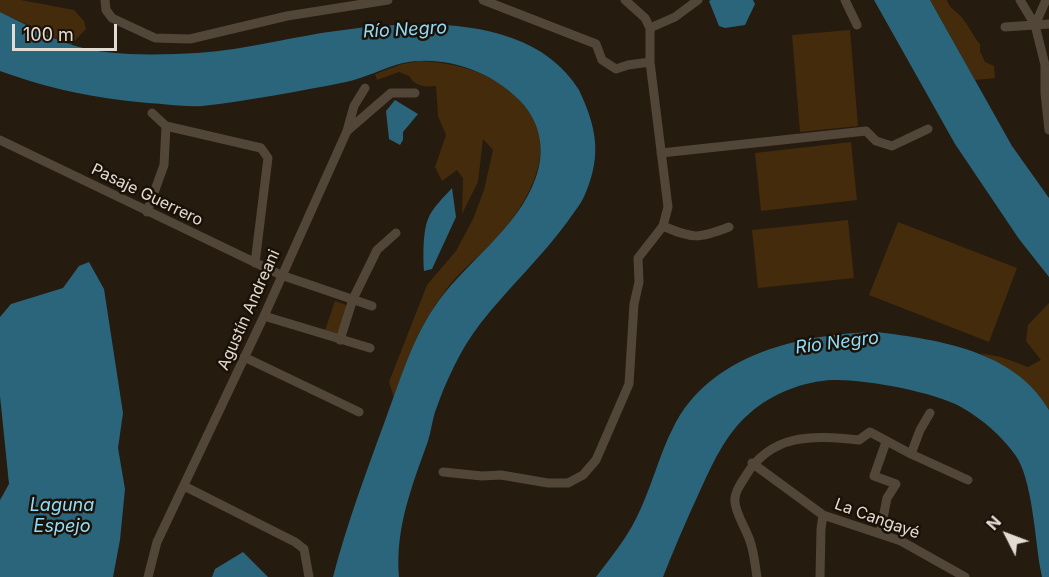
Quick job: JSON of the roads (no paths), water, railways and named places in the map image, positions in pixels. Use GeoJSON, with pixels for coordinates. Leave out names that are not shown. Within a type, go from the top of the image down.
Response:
{"type":"FeatureCollection","features":[{"type":"Feature","properties":{"kind":"street"},"geometry":{"type":"LineString","coordinates":[[105,0],[106,10],[112,18],[155,38],[190,39],[287,16],[388,0]]}},
{"type":"Feature","properties":{"kind":"street"},"geometry":{"type":"LineString","coordinates":[[483,0],[596,44],[602,60],[616,69],[650,62]]}},
{"type":"Feature","properties":{"kind":"street"},"geometry":{"type":"LineString","coordinates":[[443,472],[482,476],[501,475],[548,483],[568,483],[583,475],[596,460],[629,384],[634,304],[639,282],[638,258],[663,226],[668,207],[650,62],[650,28],[645,18],[625,0]]}},
{"type":"Feature","properties":{"kind":"street"},"geometry":{"type":"LineString","coordinates":[[650,28],[675,17],[699,0]]}},
{"type":"Feature","properties":{"kind":"street"},"geometry":{"type":"LineString","coordinates":[[845,0],[857,25]]}},
{"type":"Feature","properties":{"kind":"street"},"geometry":{"type":"LineString","coordinates":[[1020,0],[1035,25],[1047,66],[1045,93],[1049,130]]}},
{"type":"Feature","properties":{"kind":"street"},"geometry":{"type":"LineString","coordinates":[[1035,25],[1046,0]]}},
{"type":"Feature","properties":{"kind":"street"},"geometry":{"type":"LineString","coordinates":[[1005,27],[1049,24]]}},
{"type":"Feature","properties":{"kind":"street"},"geometry":{"type":"LineString","coordinates":[[347,131],[354,106],[365,88]]}},
{"type":"Feature","properties":{"kind":"street","name":"Agustín Andreani"},"geometry":{"type":"LineString","coordinates":[[148,577],[157,542],[264,316],[347,131],[391,93],[415,93]]}},
{"type":"Feature","properties":{"kind":"street"},"geometry":{"type":"LineString","coordinates":[[152,113],[166,126],[261,148],[268,158],[255,263]]}},
{"type":"Feature","properties":{"kind":"street"},"geometry":{"type":"LineString","coordinates":[[147,212],[164,165],[166,126]]}},
{"type":"Feature","properties":{"kind":"street"},"geometry":{"type":"LineString","coordinates":[[661,153],[866,132],[876,141],[892,146],[928,129]]}},
{"type":"Feature","properties":{"kind":"street","name":"Pasaje Guerrero"},"geometry":{"type":"LineString","coordinates":[[0,140],[281,275],[372,306]]}},
{"type":"Feature","properties":{"kind":"street"},"geometry":{"type":"LineString","coordinates":[[663,226],[693,237],[706,236],[729,227]]}},
{"type":"Feature","properties":{"kind":"street"},"geometry":{"type":"LineString","coordinates":[[340,340],[353,299],[377,250],[396,233]]}},
{"type":"Feature","properties":{"kind":"street"},"geometry":{"type":"LineString","coordinates":[[264,316],[370,348]]}},
{"type":"Feature","properties":{"kind":"street"},"geometry":{"type":"LineString","coordinates":[[244,357],[359,412]]}},
{"type":"Feature","properties":{"kind":"street"},"geometry":{"type":"LineString","coordinates":[[911,454],[920,430],[930,413]]}},
{"type":"Feature","properties":{"kind":"street"},"geometry":{"type":"LineString","coordinates":[[757,577],[751,542],[735,502],[736,490],[752,463],[779,444],[794,439],[858,440],[870,432],[886,442],[968,480]]}},
{"type":"Feature","properties":{"kind":"street"},"geometry":{"type":"LineString","coordinates":[[880,533],[887,498],[896,484],[874,476],[886,442]]}},
{"type":"Feature","properties":{"kind":"street","name":"La Cangayé"},"geometry":{"type":"LineString","coordinates":[[752,463],[824,515],[901,541],[965,577]]}},
{"type":"Feature","properties":{"kind":"street"},"geometry":{"type":"LineString","coordinates":[[184,486],[295,542],[304,549],[309,577]]}},
{"type":"Feature","properties":{"kind":"street"},"geometry":{"type":"LineString","coordinates":[[820,577],[821,529],[824,515]]}},
{"type":"Feature","properties":{"kind":"water"},"geometry":{"type":"Polygon","coordinates":[[[753,0],[755,4],[745,25],[725,28],[719,26],[709,1],[753,0]]]}},
{"type":"Feature","properties":{"kind":"water"},"geometry":{"type":"Polygon","coordinates":[[[874,0],[930,0],[1012,146],[1049,198],[1049,277],[1019,239],[955,144],[874,0]]]}},
{"type":"Feature","properties":{"kind":"water","name":"Río Negro"},"geometry":{"type":"Polygon","coordinates":[[[0,12],[69,44],[99,51],[133,54],[216,51],[354,28],[442,25],[484,30],[522,42],[554,61],[579,90],[590,116],[595,140],[594,165],[586,192],[558,235],[480,324],[454,366],[435,412],[406,508],[398,559],[399,577],[333,577],[365,477],[418,335],[445,292],[517,214],[536,177],[540,156],[539,135],[525,106],[505,88],[479,73],[449,63],[434,61],[403,63],[346,82],[274,96],[202,106],[148,103],[91,95],[55,88],[0,71],[0,12]]]}},
{"type":"Feature","properties":{"kind":"water"},"geometry":{"type":"Polygon","coordinates":[[[395,100],[418,114],[403,132],[400,145],[389,139],[386,111],[395,100]]]}},
{"type":"Feature","properties":{"kind":"water"},"geometry":{"type":"Polygon","coordinates":[[[452,188],[456,217],[432,269],[424,271],[426,224],[436,206],[452,188]]]}},
{"type":"Feature","properties":{"kind":"water","name":"Laguna Espejo"},"geometry":{"type":"Polygon","coordinates":[[[89,262],[104,289],[123,413],[118,448],[125,489],[120,540],[113,577],[0,577],[0,500],[9,484],[0,396],[0,317],[11,304],[63,288],[79,266],[89,262]]]}},
{"type":"Feature","properties":{"kind":"water","name":"Río Negro"},"geometry":{"type":"Polygon","coordinates":[[[877,332],[949,344],[996,361],[1034,390],[1049,410],[1049,577],[1042,577],[1032,509],[1021,466],[1011,449],[991,428],[961,407],[934,396],[880,384],[833,380],[811,383],[778,394],[758,406],[733,430],[714,461],[663,577],[596,577],[637,518],[673,428],[689,402],[710,382],[734,365],[789,343],[818,337],[877,332]]]}},
{"type":"Feature","properties":{"kind":"water"},"geometry":{"type":"Polygon","coordinates":[[[243,552],[268,577],[212,577],[215,569],[243,552]]]}}]}
